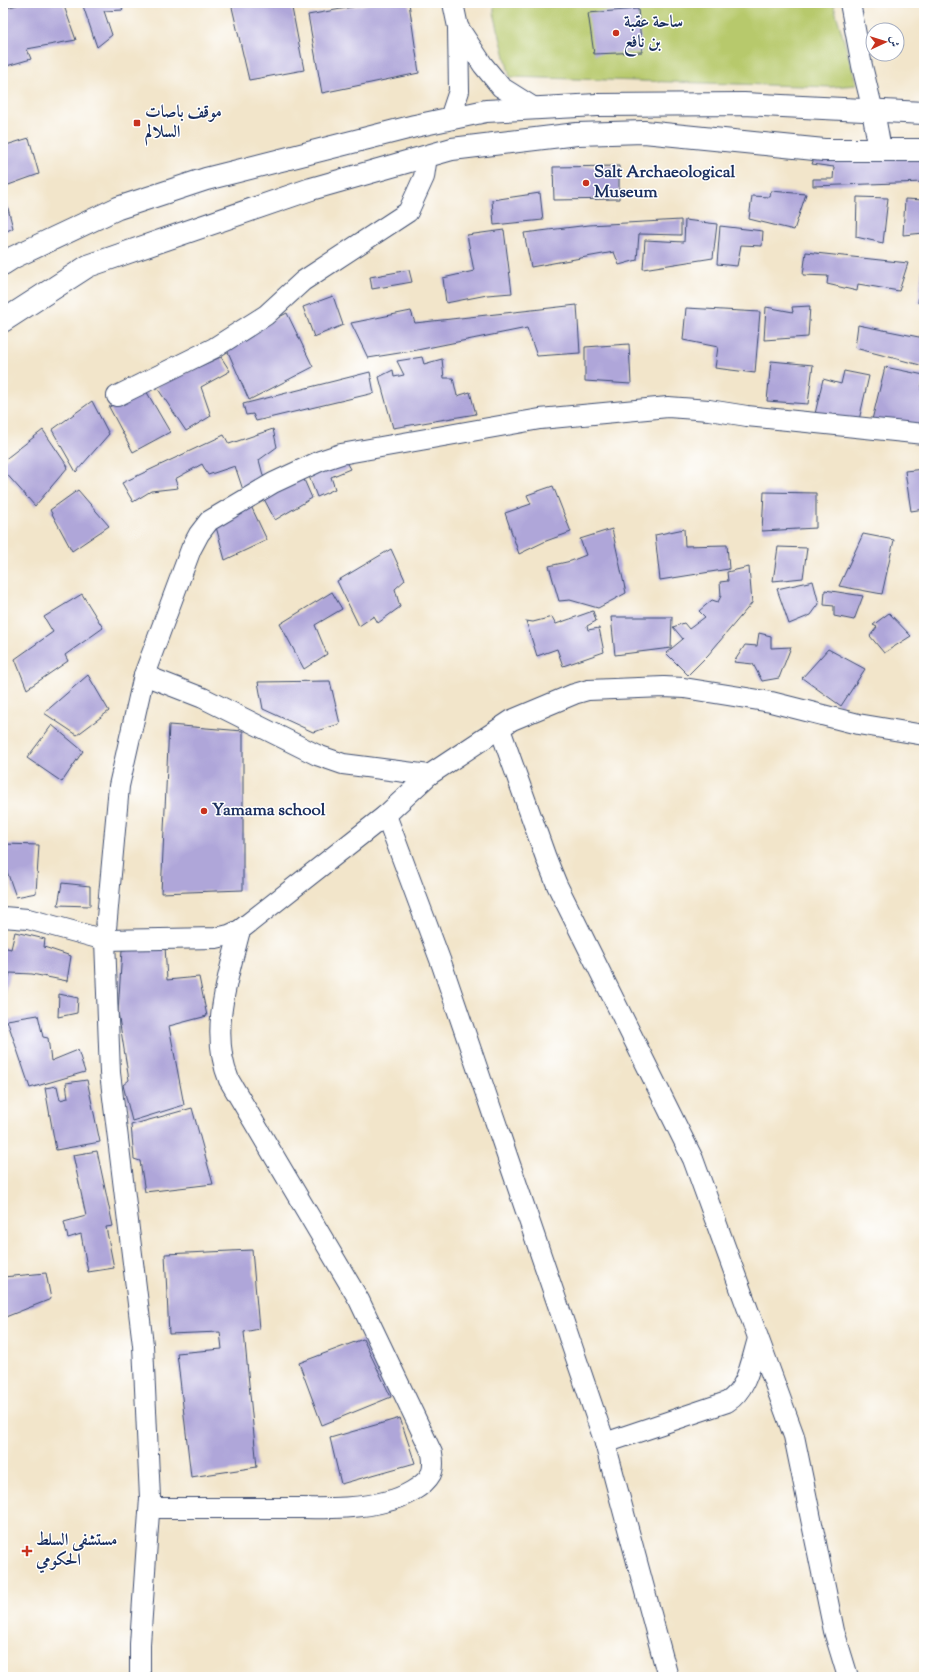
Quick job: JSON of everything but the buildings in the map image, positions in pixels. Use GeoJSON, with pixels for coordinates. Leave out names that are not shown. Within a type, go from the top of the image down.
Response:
{"type":"FeatureCollection","features":[{"type":"Feature","properties":{"kind":"main road"},"geometry":{"type":"LineString","coordinates":[[3,264],[14,257],[118,208],[206,179],[450,118],[486,111],[597,105],[744,104],[924,113]]}},
{"type":"Feature","properties":{"kind":"main road"},"geometry":{"type":"LineString","coordinates":[[873,111],[880,149]]}},
{"type":"Feature","properties":{"kind":"main road"},"geometry":{"type":"LineString","coordinates":[[3,321],[88,266],[311,189],[452,149],[577,134],[644,132],[824,150],[924,150]]}},
{"type":"Feature","properties":{"kind":"street"},"geometry":{"type":"LineString","coordinates":[[450,118],[459,91],[458,27],[453,3]]}},
{"type":"Feature","properties":{"kind":"street"},"geometry":{"type":"LineString","coordinates":[[850,3],[862,66],[873,111]]}},
{"type":"Feature","properties":{"kind":"street"},"geometry":{"type":"LineString","coordinates":[[458,27],[483,65],[501,87],[536,109]]}},
{"type":"Feature","properties":{"kind":"street"},"geometry":{"type":"LineString","coordinates":[[117,396],[214,348],[266,315],[303,281],[408,212],[424,177],[427,156]]}},
{"type":"Feature","properties":{"kind":"street"},"geometry":{"type":"LineString","coordinates":[[140,1677],[140,1644],[150,1508],[143,1345],[110,1073],[105,940],[119,786],[144,675],[191,550],[199,534],[209,521],[273,483],[320,461],[341,454],[540,419],[668,407],[708,410],[747,416],[924,434]]}},
{"type":"Feature","properties":{"kind":"street"},"geometry":{"type":"LineString","coordinates":[[144,675],[203,698],[317,755],[343,764],[429,775]]}},
{"type":"Feature","properties":{"kind":"street"},"geometry":{"type":"LineString","coordinates":[[3,918],[28,919],[105,940],[216,938],[229,935],[240,930],[386,815],[429,775],[500,729],[530,712],[588,690],[664,686],[771,702],[858,724],[924,735]]}},
{"type":"Feature","properties":{"kind":"street"},"geometry":{"type":"LineString","coordinates":[[500,729],[557,885],[688,1146],[794,1436],[834,1631],[848,1677]]}},
{"type":"Feature","properties":{"kind":"street"},"geometry":{"type":"LineString","coordinates":[[386,815],[442,965],[605,1443],[668,1677]]}},
{"type":"Feature","properties":{"kind":"street"},"geometry":{"type":"LineString","coordinates":[[150,1508],[342,1508],[388,1501],[413,1491],[425,1481],[430,1475],[432,1469],[432,1453],[359,1300],[229,1080],[223,1064],[220,1035],[222,1004],[240,930]]}},
{"type":"Feature","properties":{"kind":"street"},"geometry":{"type":"LineString","coordinates":[[605,1443],[728,1402],[736,1396],[745,1382],[758,1339]]}},
{"type":"Feature","properties":{"kind":"green space"},"geometry":{"type":"Polygon","coordinates":[[[494,3],[833,3],[857,85],[832,87],[510,77],[494,13],[494,3]]]}},
{"type":"Feature","properties":{"kind":"place","name":"ساحة عقبة بن نافع"},"geometry":{"type":"Point","coordinates":[616,33]}},
{"type":"Feature","properties":{"kind":"place","name":"موقف باصات السلالم"},"geometry":{"type":"Point","coordinates":[137,123]}},
{"type":"Feature","properties":{"kind":"place","name":"Salt Archaeological Museum"},"geometry":{"type":"Point","coordinates":[586,183]}},
{"type":"Feature","properties":{"kind":"place","name":"Yamama school"},"geometry":{"type":"Point","coordinates":[204,811]}},
{"type":"Feature","properties":{"kind":"place","name":"مستشفى السلط الحكومي"},"geometry":{"type":"Point","coordinates":[27,1551]}}]}
